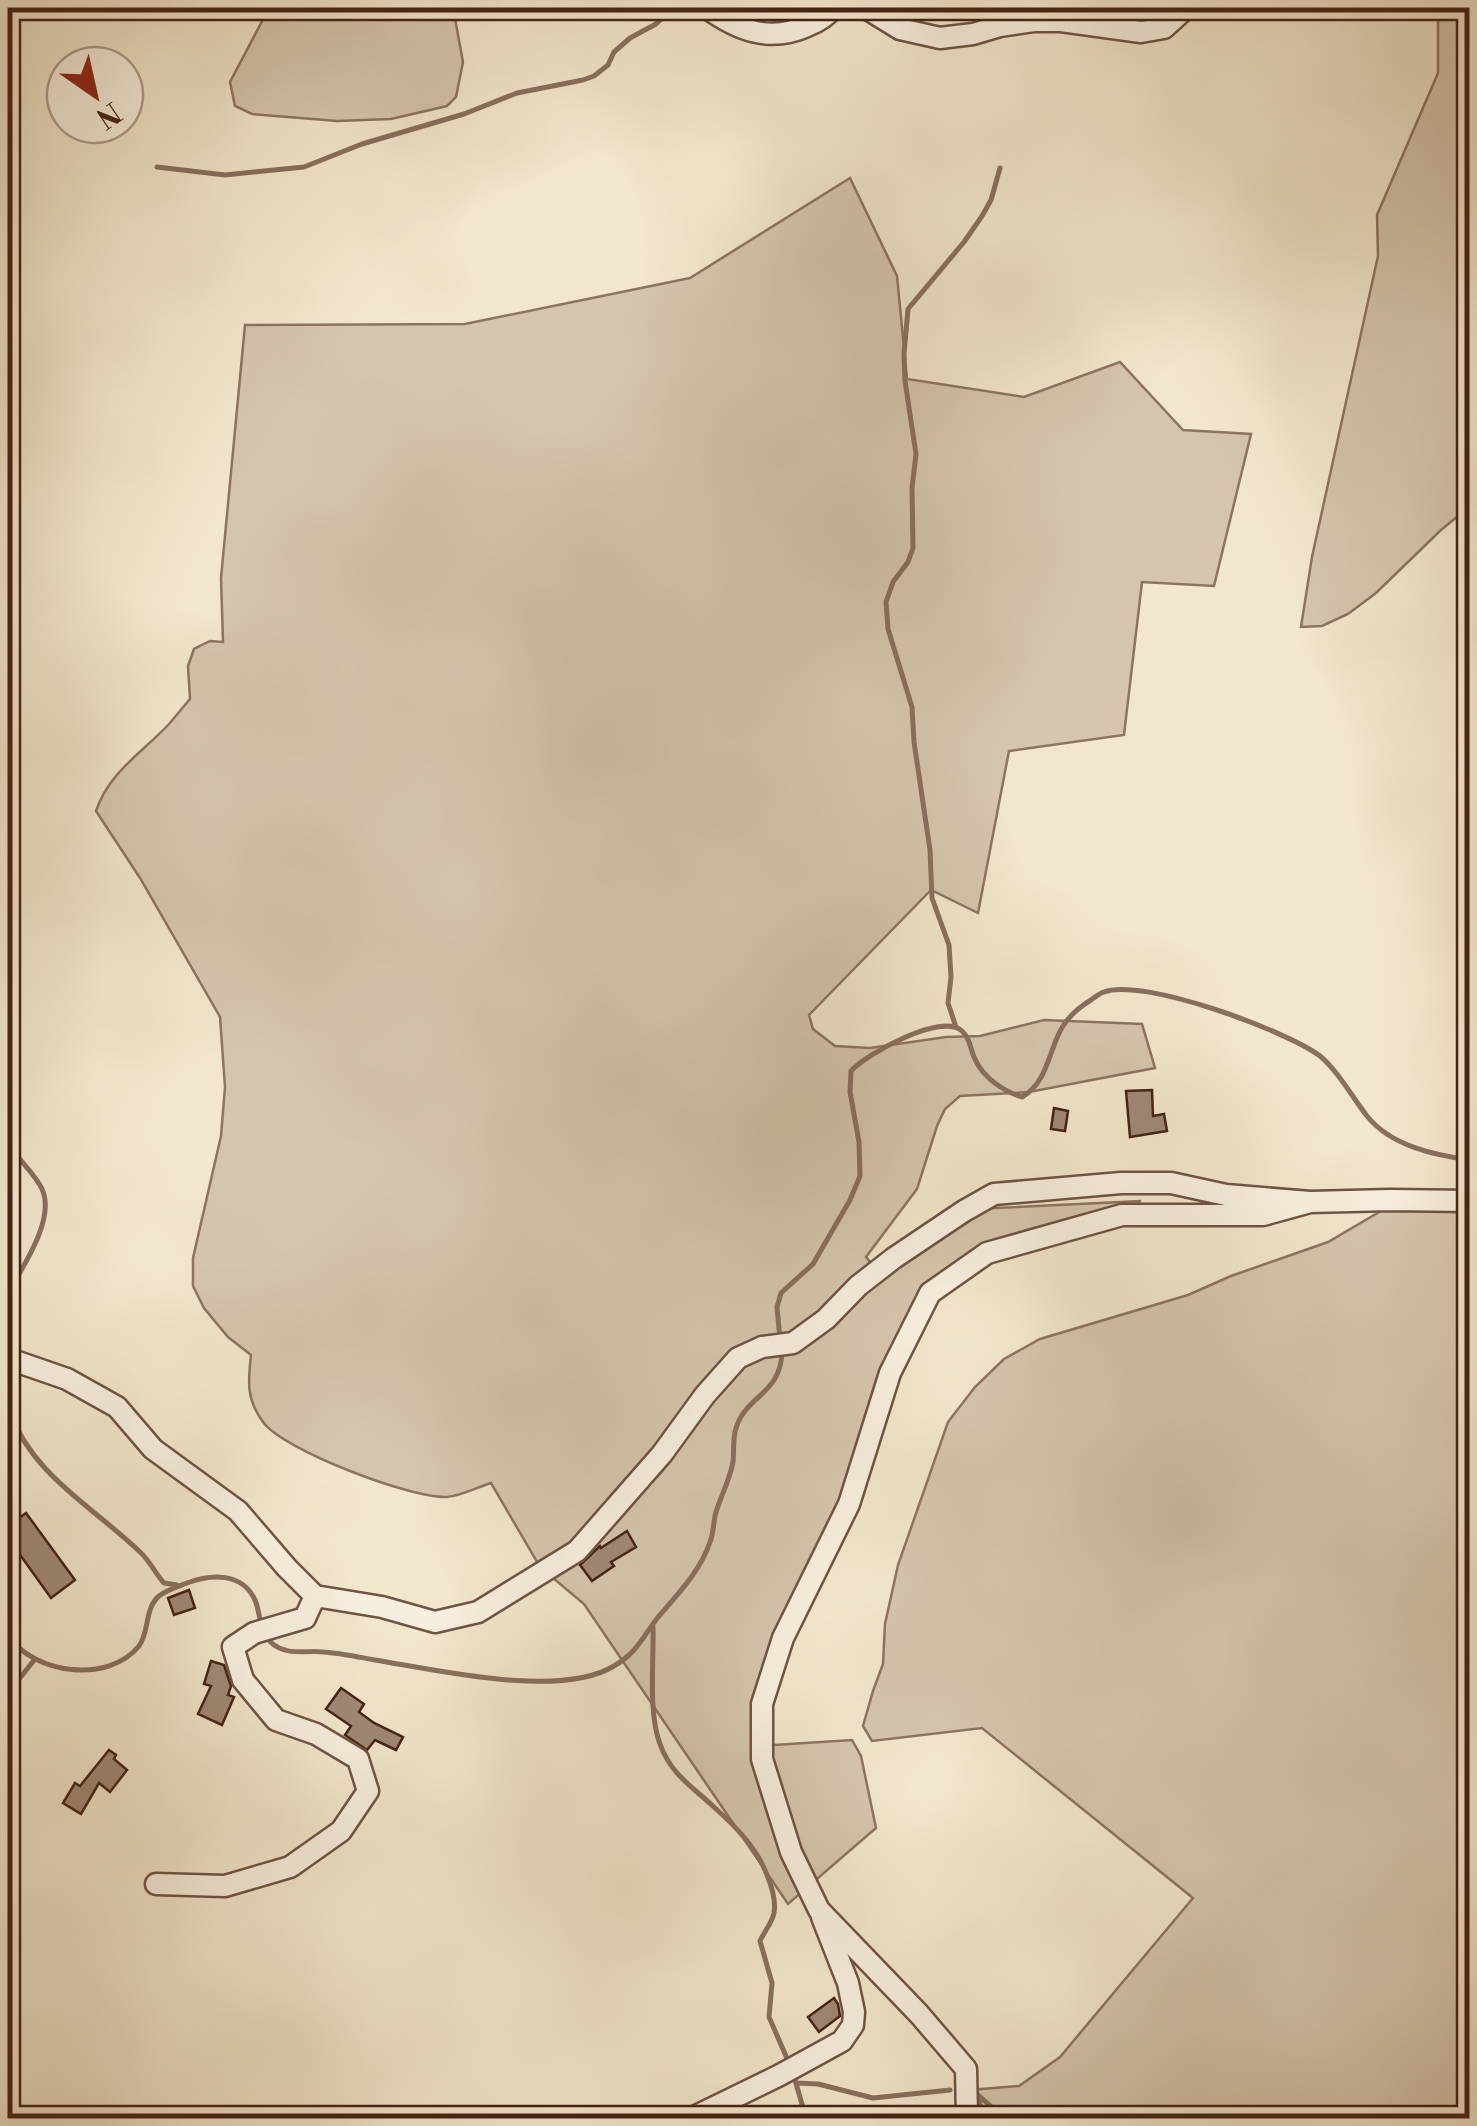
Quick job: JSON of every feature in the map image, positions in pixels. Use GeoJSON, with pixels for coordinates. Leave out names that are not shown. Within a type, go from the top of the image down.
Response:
{"type":"FeatureCollection","features":[{"type":"Feature","properties":{"kind":"street"},"geometry":{"type":"LineString","coordinates":[[707,8],[745,30],[777,35],[816,22],[833,8]]}},
{"type":"Feature","properties":{"kind":"street"},"geometry":{"type":"LineString","coordinates":[[866,8],[900,29],[940,38],[1034,20],[1142,32],[1164,28],[1186,8]]}},
{"type":"Feature","properties":{"kind":"street"},"geometry":{"type":"LineString","coordinates":[[8,1362],[67,1379],[117,1407],[153,1449],[238,1511],[315,1596],[382,1607],[435,1622],[478,1612],[577,1550],[662,1454],[738,1358],[769,1346],[793,1343],[894,1258],[994,1194],[1121,1183],[1170,1184],[1226,1195],[1310,1202],[1470,1201]]}},
{"type":"Feature","properties":{"kind":"street"},"geometry":{"type":"LineString","coordinates":[[692,2118],[842,2042],[853,2025],[848,1983],[820,1910],[791,1852],[762,1759],[762,1704],[782,1638],[849,1504],[890,1373],[930,1293],[987,1253],[1122,1215],[1263,1215],[1310,1202]]}},
{"type":"Feature","properties":{"kind":"street"},"geometry":{"type":"LineString","coordinates":[[156,1884],[224,1886],[290,1867],[341,1831],[368,1791],[358,1759],[316,1734],[276,1720],[243,1680],[234,1647],[264,1630],[305,1618],[315,1596]]}},
{"type":"Feature","properties":{"kind":"street"},"geometry":{"type":"LineString","coordinates":[[820,1910],[966,2069],[967,2118]]}},
{"type":"Feature","properties":{"kind":"shaded area"},"geometry":{"type":"Polygon","coordinates":[[[269,8],[453,8],[463,62],[456,97],[447,106],[391,119],[337,121],[252,114],[235,106],[230,82],[269,8]]]}},
{"type":"Feature","properties":{"kind":"shaded area"},"geometry":{"type":"Polygon","coordinates":[[[1438,8],[1469,8],[1469,507],[1348,614],[1322,626],[1301,627],[1312,557],[1378,256],[1377,215],[1438,73],[1438,8]]]}},
{"type":"Feature","properties":{"kind":"shaded area"},"geometry":{"type":"Polygon","coordinates":[[[850,178],[897,276],[907,379],[1024,397],[1120,362],[1183,430],[1251,434],[1214,586],[1142,582],[1124,735],[1009,751],[978,913],[931,890],[809,1015],[813,1029],[835,1046],[870,1048],[980,1036],[1044,1020],[1142,1024],[1155,1068],[1029,1092],[960,1096],[945,1109],[937,1126],[917,1189],[866,1257],[877,1270],[974,1209],[1141,1201],[1069,1231],[973,1262],[946,1283],[902,1340],[850,1488],[767,1688],[757,1746],[852,1740],[861,1756],[876,1828],[788,1904],[584,1604],[540,1567],[491,1483],[447,1497],[406,1490],[349,1471],[295,1446],[257,1414],[250,1390],[251,1355],[228,1337],[204,1308],[193,1286],[193,1258],[221,1136],[225,1087],[220,1017],[140,878],[96,811],[118,774],[190,699],[188,666],[194,649],[210,641],[223,642],[221,578],[245,325],[465,324],[690,278],[850,178]]]}},
{"type":"Feature","properties":{"kind":"shaded area"},"geometry":{"type":"Polygon","coordinates":[[[1469,1198],[1469,2118],[968,2118],[970,2090],[1019,2086],[1060,2057],[1193,1898],[982,1728],[872,1741],[863,1726],[883,1664],[885,1624],[898,1565],[948,1422],[975,1387],[1004,1359],[1040,1339],[1188,1295],[1328,1242],[1398,1201],[1469,1198]]]}},
{"type":"Feature","properties":{"kind":"building"},"geometry":{"type":"Polygon","coordinates":[[[1152,1090],[1153,1116],[1164,1114],[1167,1131],[1130,1137],[1126,1091],[1152,1090]]]}},
{"type":"Feature","properties":{"kind":"building"},"geometry":{"type":"Polygon","coordinates":[[[1054,1108],[1068,1111],[1065,1131],[1051,1129],[1054,1108]]]}},
{"type":"Feature","properties":{"kind":"building"},"geometry":{"type":"Polygon","coordinates":[[[26,1513],[75,1580],[51,1598],[8,1538],[8,1526],[26,1513]]]}},
{"type":"Feature","properties":{"kind":"building"},"geometry":{"type":"Polygon","coordinates":[[[627,1531],[636,1547],[611,1562],[614,1566],[592,1581],[580,1565],[600,1546],[627,1531]]]}},
{"type":"Feature","properties":{"kind":"building"},"geometry":{"type":"Polygon","coordinates":[[[189,1590],[195,1608],[174,1615],[168,1598],[189,1590]]]}},
{"type":"Feature","properties":{"kind":"building"},"geometry":{"type":"Polygon","coordinates":[[[211,1661],[224,1665],[231,1686],[228,1695],[234,1697],[222,1725],[198,1714],[211,1686],[204,1684],[211,1661]]]}},
{"type":"Feature","properties":{"kind":"building"},"geometry":{"type":"Polygon","coordinates":[[[341,1688],[364,1704],[359,1712],[403,1737],[396,1750],[375,1740],[367,1750],[345,1735],[351,1726],[326,1709],[341,1688]]]}},
{"type":"Feature","properties":{"kind":"building"},"geometry":{"type":"Polygon","coordinates":[[[109,1750],[127,1770],[110,1792],[99,1783],[81,1814],[63,1803],[75,1783],[80,1786],[109,1750]]]}},
{"type":"Feature","properties":{"kind":"building"},"geometry":{"type":"Polygon","coordinates":[[[834,1998],[840,2016],[819,2032],[808,2017],[834,1998]]]}},
{"type":"Feature","properties":{"kind":"waterway"},"geometry":{"type":"LineString","coordinates":[[157,167],[225,175],[304,167],[517,93],[594,76],[630,38],[656,24],[673,8]]}},
{"type":"Feature","properties":{"kind":"waterway"},"geometry":{"type":"LineString","coordinates":[[956,1027],[948,1003],[949,945],[932,898],[930,850],[912,707],[888,629],[886,602],[913,548],[916,454],[905,381],[908,309],[982,216],[1000,168]]}},
{"type":"Feature","properties":{"kind":"waterway"},"geometry":{"type":"LineString","coordinates":[[780,1339],[777,1307],[781,1293],[813,1264],[860,1176],[851,1071],[887,1046],[922,1031],[938,1027],[962,1031],[983,1072],[1022,1097],[1038,1083],[1066,1022],[1099,994],[1123,989],[1180,999],[1303,1045],[1327,1062],[1367,1116],[1388,1135],[1428,1152],[1470,1160]]}},
{"type":"Feature","properties":{"kind":"waterway"},"geometry":{"type":"LineString","coordinates":[[8,1143],[39,1183],[45,1201],[36,1243],[8,1293]]}},
{"type":"Feature","properties":{"kind":"waterway"},"geometry":{"type":"LineString","coordinates":[[267,1637],[289,1651],[336,1653],[498,1679],[563,1680],[591,1676],[614,1666],[635,1649],[701,1562],[732,1468],[739,1420],[776,1377],[782,1350]]}},
{"type":"Feature","properties":{"kind":"waterway"},"geometry":{"type":"LineString","coordinates":[[8,1409],[19,1433],[48,1472],[140,1552],[164,1583],[177,1585]]}},
{"type":"Feature","properties":{"kind":"waterway"},"geometry":{"type":"LineString","coordinates":[[8,1636],[20,1649],[53,1666],[72,1670],[109,1666],[139,1646],[151,1607],[159,1596],[187,1583],[216,1577],[234,1580],[249,1591],[261,1623]]}},
{"type":"Feature","properties":{"kind":"waterway"},"geometry":{"type":"LineString","coordinates":[[653,1627],[654,1717],[665,1755],[683,1780],[745,1838],[770,1884],[774,1913],[760,1941],[772,1983],[769,2017],[789,2063]]}},
{"type":"Feature","properties":{"kind":"waterway"},"geometry":{"type":"LineString","coordinates":[[8,1693],[35,1659]]}},
{"type":"Feature","properties":{"kind":"waterway"},"geometry":{"type":"LineString","coordinates":[[8,1877],[12,1893],[8,1909]]}},
{"type":"Feature","properties":{"kind":"waterway"},"geometry":{"type":"LineString","coordinates":[[793,2073],[806,2118]]}},
{"type":"Feature","properties":{"kind":"waterway"},"geometry":{"type":"LineString","coordinates":[[797,2083],[818,2084],[873,2098],[950,2090]]}},
{"type":"Feature","properties":{"kind":"waterway"},"geometry":{"type":"LineString","coordinates":[[978,2095],[1004,2118]]}},
{"type":"Feature","properties":{"kind":"waterway"},"geometry":{"type":"LineString","coordinates":[[979,2098],[982,2118]]}}]}
